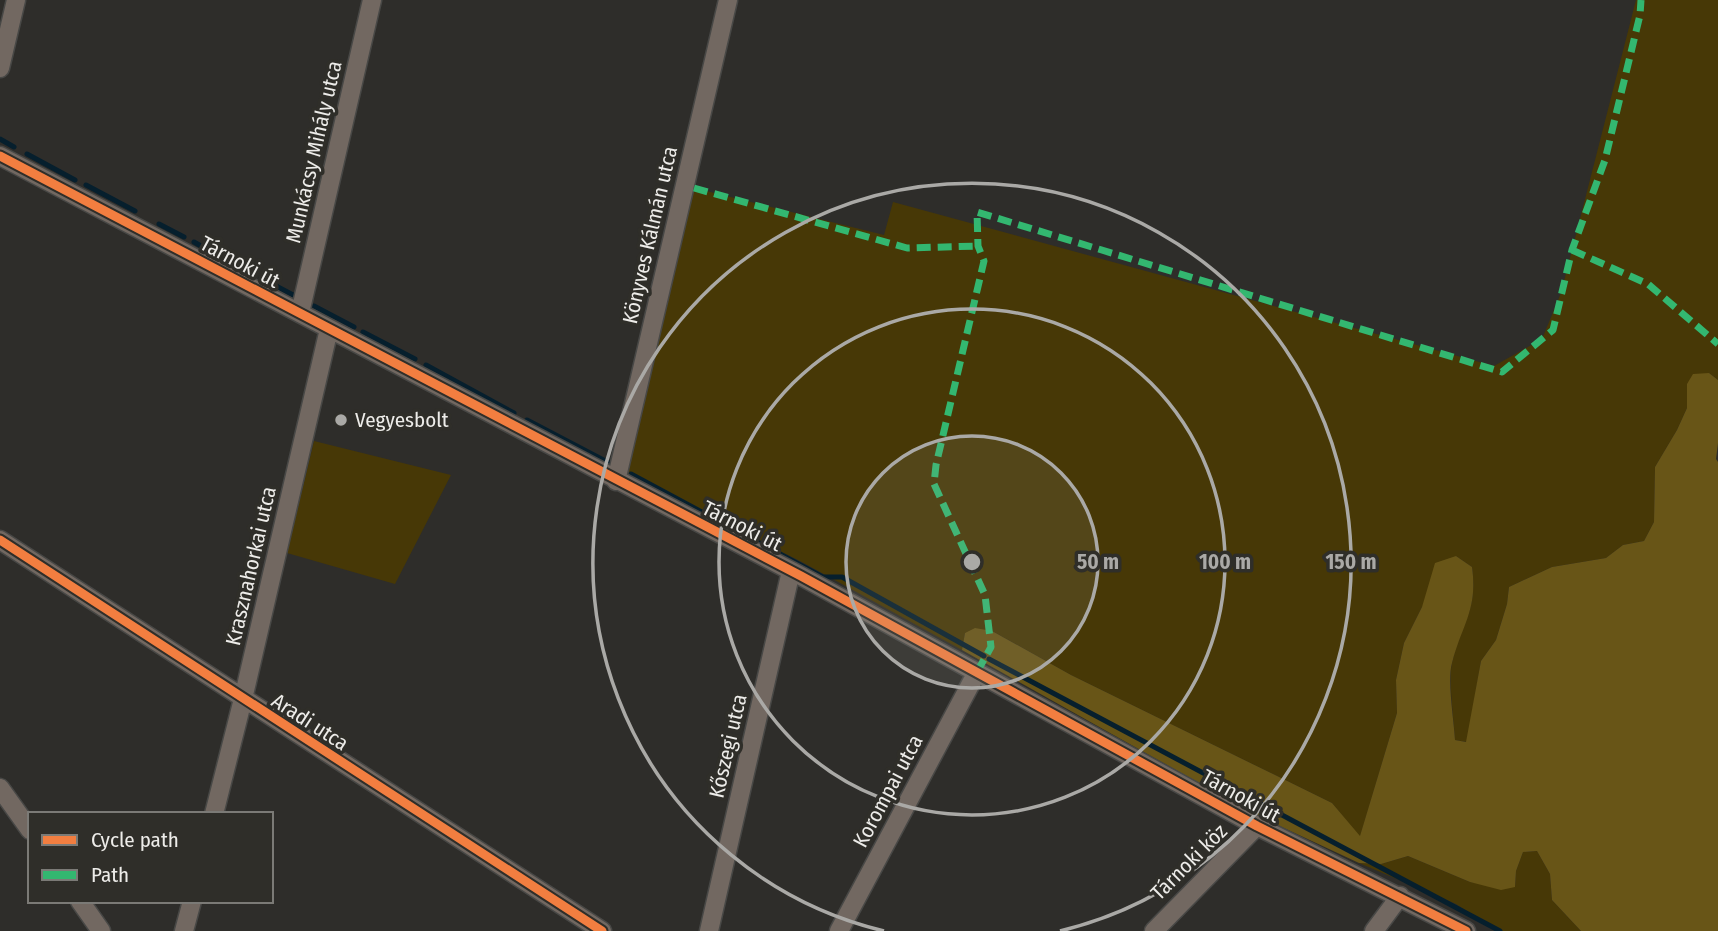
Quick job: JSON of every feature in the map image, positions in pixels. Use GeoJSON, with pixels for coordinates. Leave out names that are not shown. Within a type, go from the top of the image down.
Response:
{"type":"FeatureCollection","features":[{"type":"Feature","properties":{"kind":"street"},"geometry":{"type":"LineString","coordinates":[[0,68],[16,0]]}},
{"type":"Feature","properties":{"kind":"street","name":"Munkácsy Mihály utca"},"geometry":{"type":"LineString","coordinates":[[300,313],[372,0]]}},
{"type":"Feature","properties":{"kind":"street","name":"Könyves Kálmán utca"},"geometry":{"type":"LineString","coordinates":[[616,481],[728,0]]}},
{"type":"Feature","properties":{"kind":"street","name":"Tárnoki út"},"geometry":{"type":"LineString","coordinates":[[0,156],[791,571],[1258,826],[1466,931]]}},
{"type":"Feature","properties":{"kind":"street","name":"Krasznahorkai utca"},"geometry":{"type":"LineString","coordinates":[[215,812],[330,329]]}},
{"type":"Feature","properties":{"kind":"street","name":"Aradi utca"},"geometry":{"type":"LineString","coordinates":[[0,541],[602,931]]}},
{"type":"Feature","properties":{"kind":"street","name":"Kőszegi utca"},"geometry":{"type":"LineString","coordinates":[[709,931],[791,571]]}},
{"type":"Feature","properties":{"kind":"street","name":"Korompai utca"},"geometry":{"type":"LineString","coordinates":[[839,931],[977,672]]}},
{"type":"Feature","properties":{"kind":"street"},"geometry":{"type":"LineString","coordinates":[[0,788],[28,827]]}},
{"type":"Feature","properties":{"kind":"street","name":"Tárnoki köz"},"geometry":{"type":"LineString","coordinates":[[1154,931],[1258,826]]}},
{"type":"Feature","properties":{"kind":"street"},"geometry":{"type":"LineString","coordinates":[[1374,931],[1400,897]]}},
{"type":"Feature","properties":{"kind":"street"},"geometry":{"type":"LineString","coordinates":[[81,903],[101,931]]}},
{"type":"Feature","properties":{"kind":"street"},"geometry":{"type":"LineString","coordinates":[[184,931],[191,903]]}},
{"type":"Feature","properties":{"kind":"shaded area"},"geometry":{"type":"Polygon","coordinates":[[[1636,0],[1718,0],[1718,380],[1709,373],[1687,384],[1687,408],[1655,467],[1654,522],[1644,541],[1623,545],[1606,558],[1552,567],[1509,587],[1507,604],[1496,640],[1481,661],[1467,742],[1455,740],[1451,670],[1471,606],[1473,582],[1472,567],[1456,556],[1422,607],[1404,643],[1396,680],[1397,713],[1360,837],[1332,803],[1071,675],[992,631],[965,633],[962,650],[800,561],[624,474],[694,188],[884,235],[893,202],[1494,366],[1542,339],[1561,293],[1636,0]]]}},
{"type":"Feature","properties":{"kind":"shaded area"},"geometry":{"type":"Polygon","coordinates":[[[1709,373],[1718,380],[1718,931],[1581,931],[1552,900],[1550,874],[1537,851],[1523,852],[1516,871],[1515,887],[1501,890],[1470,882],[1408,856],[1381,864],[1359,863],[1258,816],[962,650],[965,633],[975,628],[992,631],[1071,675],[1332,803],[1360,836],[1397,713],[1396,680],[1404,643],[1422,607],[1435,563],[1456,556],[1472,567],[1471,606],[1452,663],[1450,680],[1455,740],[1466,742],[1481,661],[1496,640],[1507,604],[1509,587],[1552,567],[1606,558],[1623,545],[1644,541],[1654,522],[1655,467],[1687,408],[1687,384],[1693,374],[1709,373]]]}},
{"type":"Feature","properties":{"kind":"shaded area"},"geometry":{"type":"Polygon","coordinates":[[[314,441],[451,475],[395,584],[287,553],[314,441]]]}},
{"type":"Feature","properties":{"kind":"shaded area"},"geometry":{"type":"Polygon","coordinates":[[[1537,851],[1550,874],[1552,900],[1581,931],[1496,931],[1456,904],[1359,863],[1381,864],[1408,856],[1470,882],[1515,887],[1516,871],[1523,852],[1537,851]]]}},
{"type":"Feature","properties":{"kind":"waterway"},"geometry":{"type":"LineString","coordinates":[[0,139],[14,147]]}},
{"type":"Feature","properties":{"kind":"waterway"},"geometry":{"type":"LineString","coordinates":[[27,154],[75,180]]}},
{"type":"Feature","properties":{"kind":"waterway"},"geometry":{"type":"LineString","coordinates":[[86,185],[135,211]]}},
{"type":"Feature","properties":{"kind":"waterway"},"geometry":{"type":"LineString","coordinates":[[159,224],[184,237]]}},
{"type":"Feature","properties":{"kind":"waterway"},"geometry":{"type":"LineString","coordinates":[[194,242],[208,250]]}},
{"type":"Feature","properties":{"kind":"waterway"},"geometry":{"type":"LineString","coordinates":[[220,256],[250,272]]}},
{"type":"Feature","properties":{"kind":"waterway"},"geometry":{"type":"LineString","coordinates":[[261,278],[295,296]]}},
{"type":"Feature","properties":{"kind":"waterway"},"geometry":{"type":"LineString","coordinates":[[314,306],[354,327]]}},
{"type":"Feature","properties":{"kind":"waterway"},"geometry":{"type":"LineString","coordinates":[[363,332],[415,359]]}},
{"type":"Feature","properties":{"kind":"waterway"},"geometry":{"type":"LineString","coordinates":[[426,365],[514,413]]}},
{"type":"Feature","properties":{"kind":"waterway"},"geometry":{"type":"LineString","coordinates":[[527,420],[613,465]]}},
{"type":"Feature","properties":{"kind":"waterway"},"geometry":{"type":"LineString","coordinates":[[631,474],[823,577],[842,577],[984,656]]}},
{"type":"Feature","properties":{"kind":"waterway"},"geometry":{"type":"LineString","coordinates":[[989,659],[1500,931]]}},
{"type":"Feature","properties":{"kind":"marked path"},"geometry":{"type":"LineString","coordinates":[[977,672],[991,647],[985,595],[934,484],[936,465],[984,261],[978,246],[977,212],[1502,372],[1553,330],[1572,250],[1605,160],[1640,15],[1641,0]]}},
{"type":"Feature","properties":{"kind":"marked path"},"geometry":{"type":"LineString","coordinates":[[694,188],[907,248],[978,246]]}},
{"type":"Feature","properties":{"kind":"marked path"},"geometry":{"type":"LineString","coordinates":[[1572,250],[1648,284],[1718,344]]}},
{"type":"Feature","properties":{"kind":"cycle path"},"geometry":{"type":"LineString","coordinates":[[0,156],[801,576],[1257,826],[1466,931]]}},
{"type":"Feature","properties":{"kind":"cycle path"},"geometry":{"type":"LineString","coordinates":[[0,540],[602,931]]}},
{"type":"Feature","properties":{"kind":"place","name":"Vegyesbolt"},"geometry":{"type":"Point","coordinates":[341,420]}}]}
